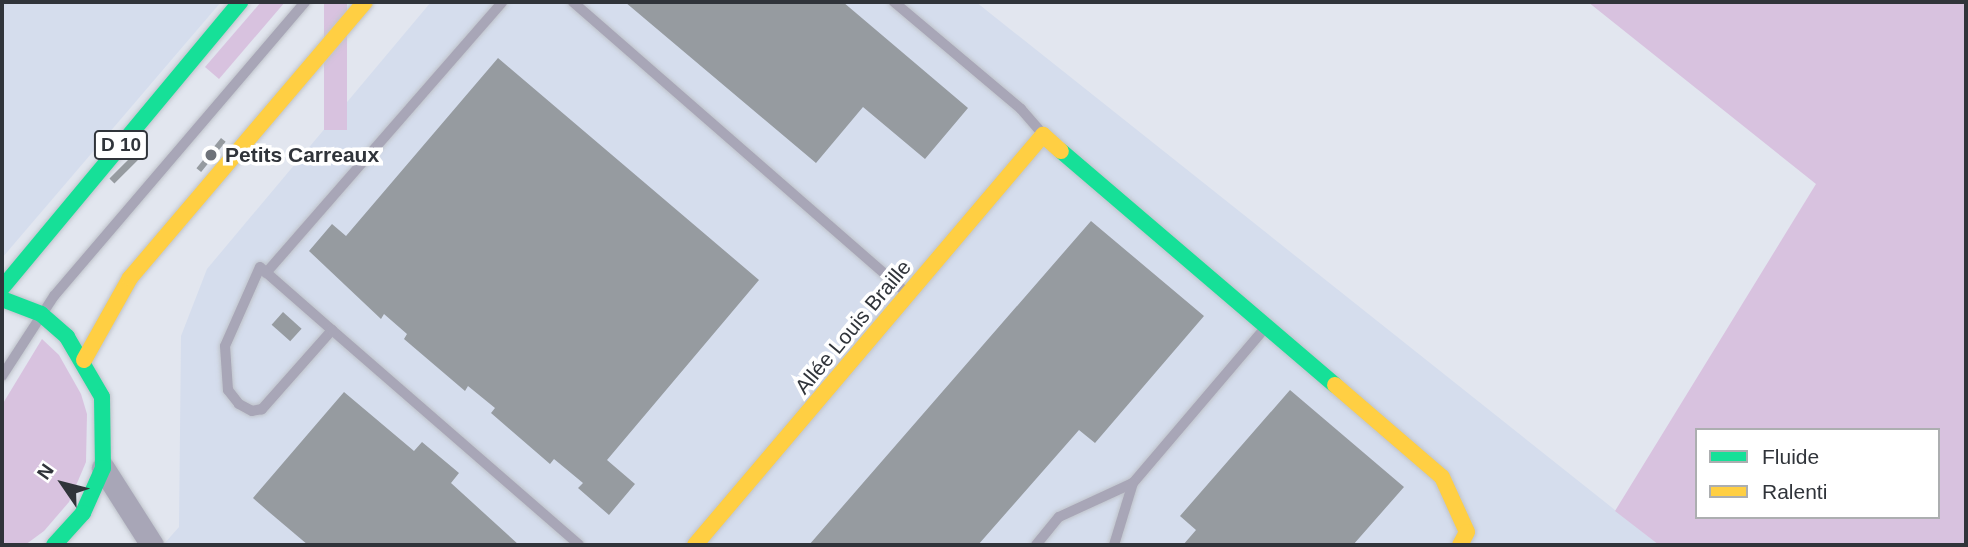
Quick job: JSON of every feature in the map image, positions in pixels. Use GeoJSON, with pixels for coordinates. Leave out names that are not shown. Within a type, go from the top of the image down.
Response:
{"type":"FeatureCollection","features":[{"type":"Feature","properties":{"kind":"main road","name":"D 10"},"geometry":{"type":"LineString","coordinates":[[2,288],[240,2]]}},
{"type":"Feature","properties":{"kind":"main road"},"geometry":{"type":"LineString","coordinates":[[84,360],[130,278],[365,2]]}},
{"type":"Feature","properties":{"kind":"main road"},"geometry":{"type":"LineString","coordinates":[[1043,135],[1442,478],[1464,539]]}},
{"type":"Feature","properties":{"kind":"main road","name":"Allée Louis Braille"},"geometry":{"type":"LineString","coordinates":[[695,545],[1043,135]]}},
{"type":"Feature","properties":{"kind":"main road"},"geometry":{"type":"LineString","coordinates":[[2,299],[41,314],[84,360],[102,397],[106,440],[103,468],[83,513],[54,545]]}},
{"type":"Feature","properties":{"kind":"street"},"geometry":{"type":"LineString","coordinates":[[103,468],[152,545]]}},
{"type":"Feature","properties":{"kind":"lane"},"geometry":{"type":"LineString","coordinates":[[2,376],[41,314],[305,2]]}},
{"type":"Feature","properties":{"kind":"lane"},"geometry":{"type":"LineString","coordinates":[[266,273],[502,2]]}},
{"type":"Feature","properties":{"kind":"lane"},"geometry":{"type":"LineString","coordinates":[[573,2],[908,294]]}},
{"type":"Feature","properties":{"kind":"lane"},"geometry":{"type":"LineString","coordinates":[[894,2],[1021,109],[1043,135]]}},
{"type":"Feature","properties":{"kind":"lane"},"geometry":{"type":"LineString","coordinates":[[332,330],[262,408],[253,411],[239,404],[228,390],[225,346],[260,267],[579,545]]}},
{"type":"Feature","properties":{"kind":"lane"},"geometry":{"type":"LineString","coordinates":[[1114,545],[1133,483],[1265,328]]}},
{"type":"Feature","properties":{"kind":"lane"},"geometry":{"type":"LineString","coordinates":[[1035,545],[1059,517],[1133,483]]}},
{"type":"Feature","properties":{"kind":"shaded area"},"geometry":{"type":"Polygon","coordinates":[[[2,2],[221,2],[2,258],[2,2]]]}},
{"type":"Feature","properties":{"kind":"shaded area"},"geometry":{"type":"Polygon","coordinates":[[[261,2],[285,2],[219,79],[205,67],[261,2]]]}},
{"type":"Feature","properties":{"kind":"shaded area"},"geometry":{"type":"Polygon","coordinates":[[[324,2],[347,2],[347,130],[324,130],[324,2]]]}},
{"type":"Feature","properties":{"kind":"shaded area"},"geometry":{"type":"Polygon","coordinates":[[[431,2],[976,2],[1659,545],[163,545],[179,527],[181,336],[207,269],[431,2]]]}},
{"type":"Feature","properties":{"kind":"shaded area"},"geometry":{"type":"Polygon","coordinates":[[[1588,2],[1966,2],[1966,545],[1659,545],[1615,511],[1816,184],[1588,2]]]}},
{"type":"Feature","properties":{"kind":"shaded area"},"geometry":{"type":"Polygon","coordinates":[[[42,339],[59,355],[81,394],[87,414],[86,462],[69,502],[44,531],[25,545],[2,545],[2,405],[42,339]]]}},
{"type":"Feature","properties":{"kind":"building"},"geometry":{"type":"Polygon","coordinates":[[[625,2],[843,2],[968,108],[925,159],[863,107],[816,163],[625,2]]]}},
{"type":"Feature","properties":{"kind":"building"},"geometry":{"type":"Polygon","coordinates":[[[498,58],[759,280],[607,460],[635,484],[609,515],[578,488],[583,483],[554,459],[550,464],[491,413],[495,408],[468,386],[465,391],[404,339],[407,334],[384,314],[381,319],[309,251],[332,224],[346,236],[498,58]]]}},
{"type":"Feature","properties":{"kind":"building"},"geometry":{"type":"Polygon","coordinates":[[[221,138],[226,142],[201,172],[196,168],[221,138]]]}},
{"type":"Feature","properties":{"kind":"building"},"geometry":{"type":"Polygon","coordinates":[[[137,151],[142,156],[114,184],[109,179],[137,151]]]}},
{"type":"Feature","properties":{"kind":"building"},"geometry":{"type":"Polygon","coordinates":[[[1091,221],[1204,316],[1095,443],[1079,430],[978,545],[809,545],[1091,221]]]}},
{"type":"Feature","properties":{"kind":"building"},"geometry":{"type":"Polygon","coordinates":[[[283,312],[302,329],[290,341],[272,325],[283,312]]]}},
{"type":"Feature","properties":{"kind":"building"},"geometry":{"type":"Polygon","coordinates":[[[1290,390],[1404,487],[1353,545],[1183,545],[1196,530],[1180,516],[1290,390]]]}},
{"type":"Feature","properties":{"kind":"building"},"geometry":{"type":"Polygon","coordinates":[[[344,392],[414,451],[422,442],[459,473],[451,483],[519,545],[308,545],[269,512],[253,498],[344,392]]]}},
{"type":"Feature","properties":{"kind":"traffic: fast"},"geometry":{"type":"LineString","coordinates":[[2,288],[240,2]]}},
{"type":"Feature","properties":{"kind":"traffic: fast"},"geometry":{"type":"LineString","coordinates":[[1061,151],[1335,385]]}},
{"type":"Feature","properties":{"kind":"traffic: fast"},"geometry":{"type":"LineString","coordinates":[[2,299],[41,314],[67,337],[102,397],[103,468],[83,513],[54,545]]}},
{"type":"Feature","properties":{"kind":"traffic: slow"},"geometry":{"type":"LineString","coordinates":[[84,360],[130,278],[365,2]]}},
{"type":"Feature","properties":{"kind":"traffic: slow"},"geometry":{"type":"LineString","coordinates":[[695,545],[1043,135],[1061,151]]}},
{"type":"Feature","properties":{"kind":"traffic: slow"},"geometry":{"type":"LineString","coordinates":[[1335,385],[1442,477],[1467,532],[1460,545]]}},
{"type":"Feature","properties":{"kind":"place","name":"Petits Carreaux"},"geometry":{"type":"Point","coordinates":[211,155]}}]}
